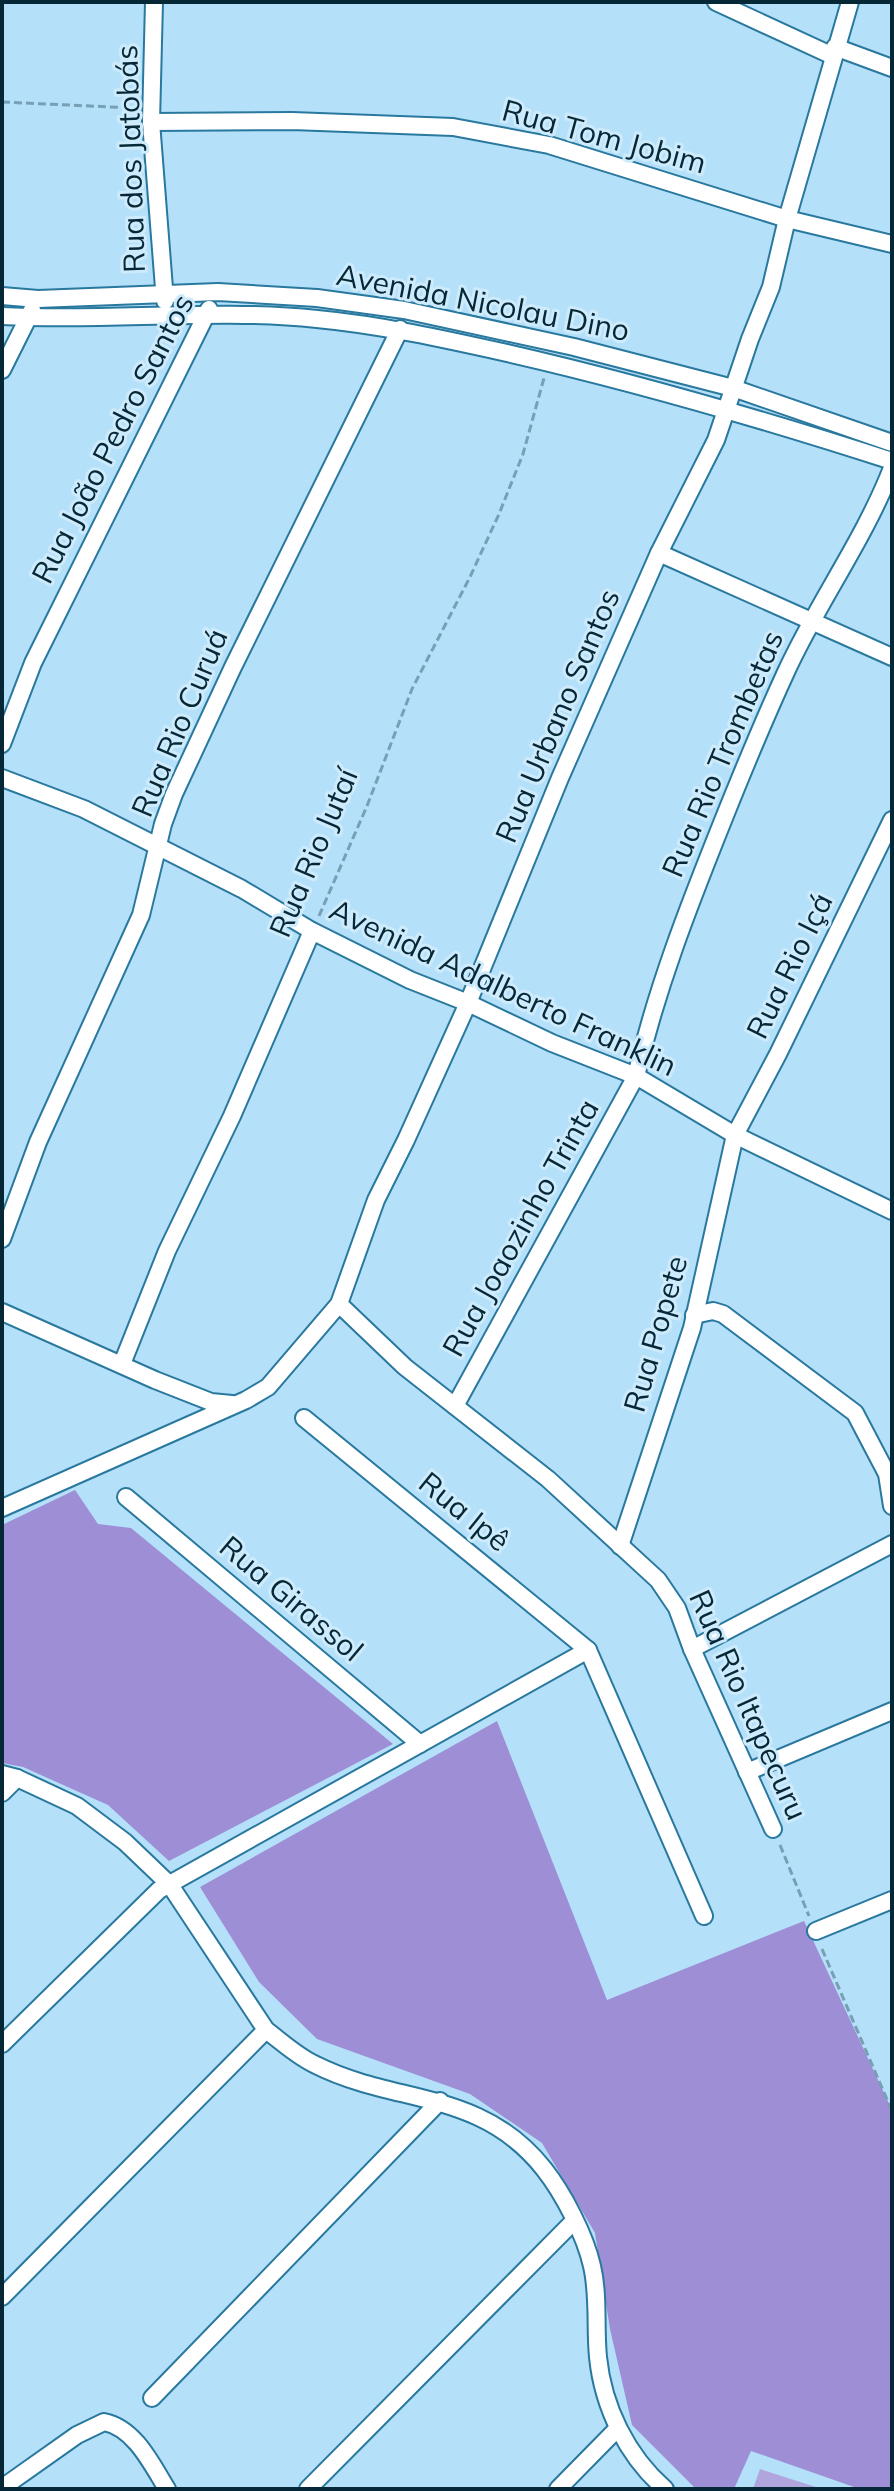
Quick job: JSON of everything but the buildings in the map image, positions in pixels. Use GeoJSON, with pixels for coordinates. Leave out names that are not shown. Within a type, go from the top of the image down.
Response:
{"type":"FeatureCollection","features":[{"type":"Feature","properties":{"kind":"street","name":"Rua dos Jatobás"},"geometry":{"type":"LineString","coordinates":[[154,2],[151,115],[165,315]]}},
{"type":"Feature","properties":{"kind":"street"},"geometry":{"type":"LineString","coordinates":[[716,2],[834,51],[892,68]]}},
{"type":"Feature","properties":{"kind":"street","name":"Rua Urbano Santos"},"geometry":{"type":"LineString","coordinates":[[2,1508],[268,1387],[339,1304],[376,1200],[468,1003],[560,778],[659,553],[716,440],[771,287],[787,219],[850,2]]}},
{"type":"Feature","properties":{"kind":"street","name":"Rua Tom Jobim"},"geometry":{"type":"LineString","coordinates":[[151,115],[453,127],[549,145],[787,219],[892,244]]}},
{"type":"Feature","properties":{"kind":"street","name":"Avenida Nicolau Dino"},"geometry":{"type":"LineString","coordinates":[[2,296],[38,299],[218,292],[317,298],[404,310],[574,347],[733,388],[892,443]]}},
{"type":"Feature","properties":{"kind":"street","name":"Rua João Pedro Santos"},"geometry":{"type":"LineString","coordinates":[[2,744],[33,663],[218,292]]}},
{"type":"Feature","properties":{"kind":"street"},"geometry":{"type":"LineString","coordinates":[[2,370],[38,299]]}},
{"type":"Feature","properties":{"kind":"street","name":"Avenida Nicolau Dino"},"geometry":{"type":"LineString","coordinates":[[2,316],[207,315],[315,319],[400,329],[726,408],[892,461]]}},
{"type":"Feature","properties":{"kind":"street","name":"Rua Rio Curuá"},"geometry":{"type":"LineString","coordinates":[[2,1239],[38,1142],[141,915],[174,794],[220,693],[400,329]]}},
{"type":"Feature","properties":{"kind":"street","name":"Rua Rio Trombetas"},"geometry":{"type":"LineString","coordinates":[[636,1076],[649,1019],[701,872],[740,775],[786,671],[875,510],[892,468]]}},
{"type":"Feature","properties":{"kind":"street"},"geometry":{"type":"LineString","coordinates":[[659,553],[892,657]]}},
{"type":"Feature","properties":{"kind":"street","name":"Avenida Adalberto Franklin"},"geometry":{"type":"LineString","coordinates":[[2,778],[84,809],[159,846],[242,889],[312,931],[410,980],[468,1003],[552,1043],[636,1076],[735,1135],[892,1211]]}},
{"type":"Feature","properties":{"kind":"street","name":"Rua Rio Içá"},"geometry":{"type":"LineString","coordinates":[[735,1135],[892,820]]}},
{"type":"Feature","properties":{"kind":"street","name":"Rua Rio Jutaí"},"geometry":{"type":"LineString","coordinates":[[122,1364],[167,1251],[232,1116],[312,931]]}},
{"type":"Feature","properties":{"kind":"street","name":"Rua Joaozinho Trinta"},"geometry":{"type":"LineString","coordinates":[[455,1406],[636,1076]]}},
{"type":"Feature","properties":{"kind":"street","name":"Rua Popete"},"geometry":{"type":"LineString","coordinates":[[620,1546],[692,1328],[735,1135]]}},
{"type":"Feature","properties":{"kind":"street","name":"Rua Rio Itapecuru"},"geometry":{"type":"LineString","coordinates":[[339,1304],[405,1367],[548,1479],[667,1592],[677,1608],[692,1649],[773,1829]]}},
{"type":"Feature","properties":{"kind":"street"},"geometry":{"type":"LineString","coordinates":[[694,1315],[713,1311],[723,1314],[855,1413],[887,1474],[892,1506]]}},
{"type":"Feature","properties":{"kind":"street"},"geometry":{"type":"LineString","coordinates":[[2,1312],[155,1380],[211,1402],[233,1404]]}},
{"type":"Feature","properties":{"kind":"street","name":"Rua Ipê"},"geometry":{"type":"LineString","coordinates":[[304,1418],[588,1650]]}},
{"type":"Feature","properties":{"kind":"street","name":"Rua Girassol"},"geometry":{"type":"LineString","coordinates":[[126,1497],[420,1744]]}},
{"type":"Feature","properties":{"kind":"street"},"geometry":{"type":"LineString","coordinates":[[692,1649],[892,1544]]}},
{"type":"Feature","properties":{"kind":"street"},"geometry":{"type":"LineString","coordinates":[[2,2044],[159,1890],[588,1650],[704,1916]]}},
{"type":"Feature","properties":{"kind":"street"},"geometry":{"type":"LineString","coordinates":[[747,1772],[892,1711]]}},
{"type":"Feature","properties":{"kind":"street"},"geometry":{"type":"LineString","coordinates":[[2,1793],[10,1776],[77,1806],[125,1842],[170,1885],[266,2030],[314,2065],[356,2081],[440,2101],[474,2114],[511,2137],[543,2167],[563,2197],[592,2263],[598,2357],[617,2429],[639,2462],[665,2489]]}},
{"type":"Feature","properties":{"kind":"street"},"geometry":{"type":"LineString","coordinates":[[816,1931],[892,1900]]}},
{"type":"Feature","properties":{"kind":"street"},"geometry":{"type":"LineString","coordinates":[[2,2297],[266,2030]]}},
{"type":"Feature","properties":{"kind":"street"},"geometry":{"type":"LineString","coordinates":[[152,2398],[440,2101]]}},
{"type":"Feature","properties":{"kind":"street"},"geometry":{"type":"LineString","coordinates":[[308,2489],[574,2221]]}},
{"type":"Feature","properties":{"kind":"street"},"geometry":{"type":"LineString","coordinates":[[2,2488],[77,2435],[104,2422],[124,2430],[167,2489]]}},
{"type":"Feature","properties":{"kind":"street"},"geometry":{"type":"LineString","coordinates":[[558,2489],[617,2429]]}},
{"type":"Feature","properties":{"kind":"path"},"geometry":{"type":"LineString","coordinates":[[2,102],[151,115]]}},
{"type":"Feature","properties":{"kind":"path","name":"Rua Rio Jutaí"},"geometry":{"type":"LineString","coordinates":[[312,931],[367,806],[412,689],[470,577],[509,490],[523,454],[549,363]]}},
{"type":"Feature","properties":{"kind":"path","name":"Rua Rio Itapecuru"},"geometry":{"type":"LineString","coordinates":[[773,1829],[892,2111]]}},
{"type":"Feature","properties":{"kind":"shaded area"},"geometry":{"type":"Polygon","coordinates":[[[75,1490],[98,1524],[131,1528],[393,1744],[169,1861],[108,1805],[23,1767],[2,1763],[2,1525],[75,1490]]]}},
{"type":"Feature","properties":{"kind":"shaded area"},"geometry":{"type":"Polygon","coordinates":[[[497,1721],[607,2000],[804,1921],[892,2110],[891,2489],[854,2487],[751,2451],[734,2489],[696,2489],[632,2425],[610,2329],[595,2233],[542,2143],[470,2094],[317,2039],[259,1982],[200,1887],[497,1721]]]}},
{"type":"Feature","properties":{"kind":"shaded area"},"geometry":{"type":"Polygon","coordinates":[[[760,2469],[822,2489],[753,2489],[760,2469]]]}}]}
